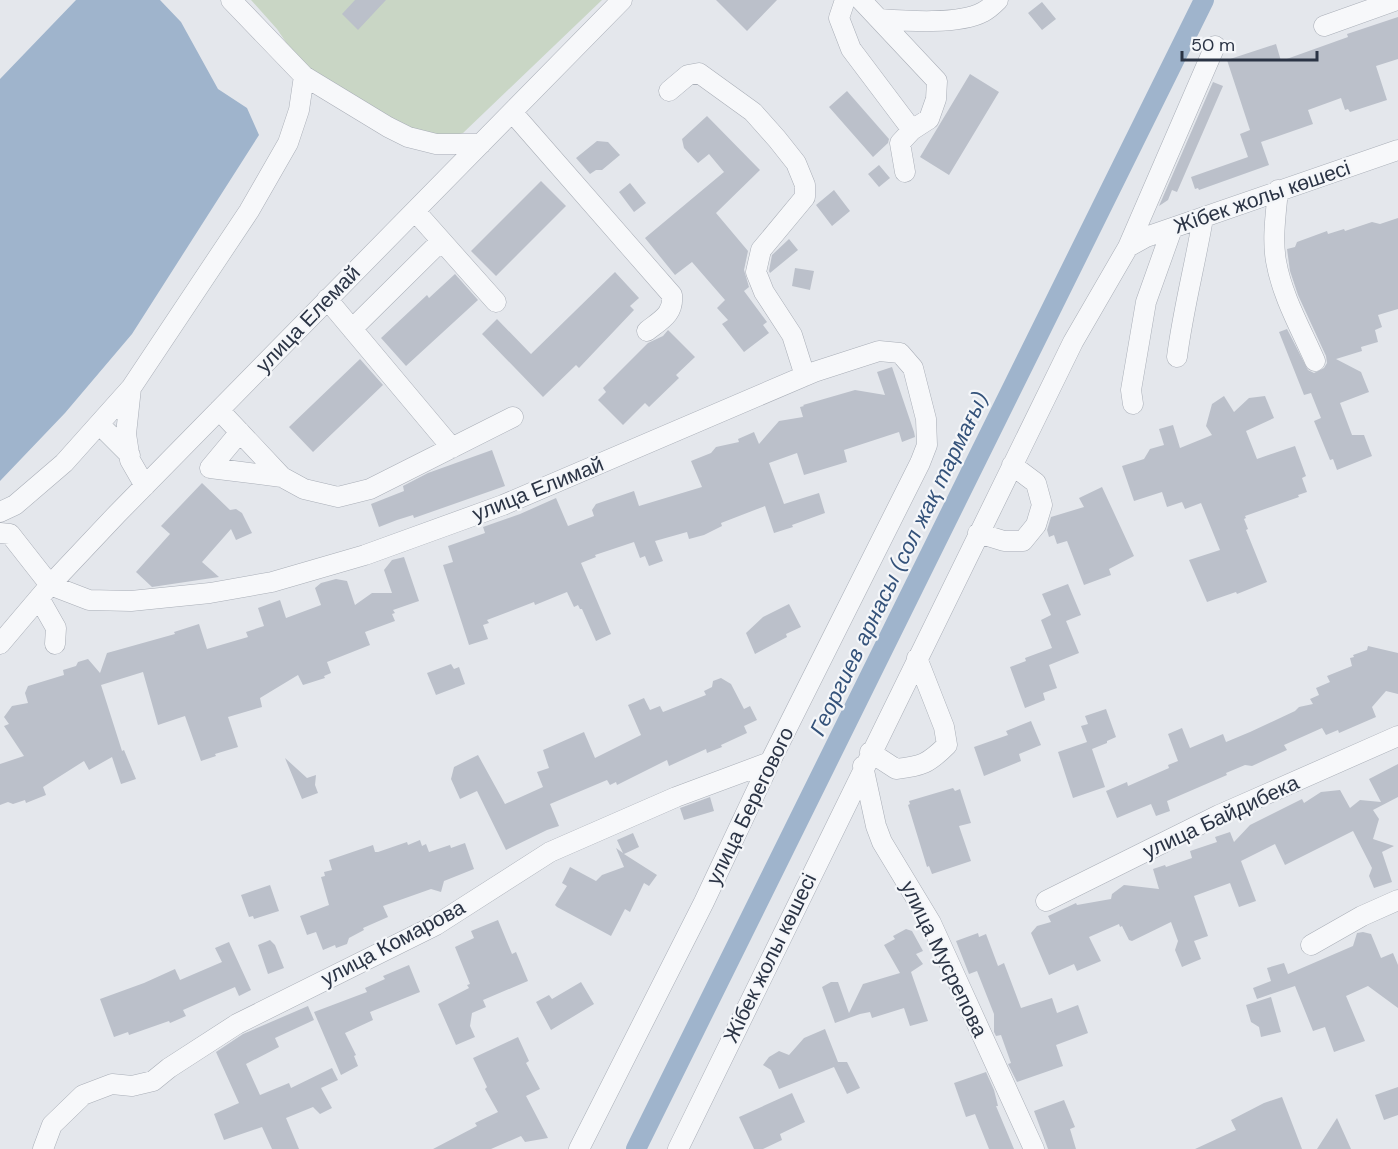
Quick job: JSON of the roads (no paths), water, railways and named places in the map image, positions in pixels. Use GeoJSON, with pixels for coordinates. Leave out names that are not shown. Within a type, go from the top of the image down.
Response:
{"type":"FeatureCollection","features":[{"type":"Feature","properties":{"kind":"street"},"geometry":{"type":"LineString","coordinates":[[231,0],[304,76],[388,127],[408,137],[436,144],[481,144]]}},
{"type":"Feature","properties":{"kind":"street","name":"улица Елемай"},"geometry":{"type":"LineString","coordinates":[[0,644],[45,592],[145,486],[622,0]]}},
{"type":"Feature","properties":{"kind":"street"},"geometry":{"type":"LineString","coordinates":[[845,0],[839,18],[851,49],[912,130]]}},
{"type":"Feature","properties":{"kind":"street"},"geometry":{"type":"LineString","coordinates":[[861,0],[937,81],[936,99],[929,119],[912,130],[900,142],[905,172]]}},
{"type":"Feature","properties":{"kind":"street"},"geometry":{"type":"LineString","coordinates":[[879,19],[922,22],[961,17],[982,12],[998,0]]}},
{"type":"Feature","properties":{"kind":"street"},"geometry":{"type":"LineString","coordinates":[[1324,26],[1396,0]]}},
{"type":"Feature","properties":{"kind":"street","name":"Жібек жолы көшесі"},"geometry":{"type":"LineString","coordinates":[[678,1149],[1073,342],[1128,247],[1215,46]]}},
{"type":"Feature","properties":{"kind":"street"},"geometry":{"type":"LineString","coordinates":[[669,91],[688,75],[699,73],[753,112],[796,164],[805,184],[805,197],[761,250],[756,272],[764,292],[792,335],[805,376]]}},
{"type":"Feature","properties":{"kind":"street"},"geometry":{"type":"LineString","coordinates":[[0,512],[15,506],[64,463],[131,388],[249,211],[288,143],[299,110],[304,76]]}},
{"type":"Feature","properties":{"kind":"street"},"geometry":{"type":"LineString","coordinates":[[512,112],[672,295],[673,304],[669,314],[647,331]]}},
{"type":"Feature","properties":{"kind":"street","name":"Жібек жолы көшесі"},"geometry":{"type":"LineString","coordinates":[[1128,247],[1146,237],[1398,150]]}},
{"type":"Feature","properties":{"kind":"street"},"geometry":{"type":"LineString","coordinates":[[1278,190],[1275,225],[1276,260],[1290,306],[1315,361]]}},
{"type":"Feature","properties":{"kind":"street"},"geometry":{"type":"LineString","coordinates":[[415,211],[496,302]]}},
{"type":"Feature","properties":{"kind":"street"},"geometry":{"type":"LineString","coordinates":[[1177,357],[1183,310],[1192,281],[1203,218]]}},
{"type":"Feature","properties":{"kind":"street"},"geometry":{"type":"LineString","coordinates":[[1133,404],[1131,390],[1146,302],[1172,229]]}},
{"type":"Feature","properties":{"kind":"street"},"geometry":{"type":"LineString","coordinates":[[352,329],[441,241]]}},
{"type":"Feature","properties":{"kind":"street"},"geometry":{"type":"LineString","coordinates":[[327,299],[452,448]]}},
{"type":"Feature","properties":{"kind":"street","name":"улица Елимай"},"geometry":{"type":"LineString","coordinates":[[45,592],[89,600],[132,601],[210,593],[272,582],[365,555],[503,505],[805,376],[879,351],[900,353],[913,368],[926,419],[927,445],[920,463]]}},
{"type":"Feature","properties":{"kind":"street"},"geometry":{"type":"LineString","coordinates":[[131,388],[126,434],[130,460],[145,486]]}},
{"type":"Feature","properties":{"kind":"street"},"geometry":{"type":"LineString","coordinates":[[219,410],[282,477],[304,489],[338,497],[370,489],[513,417]]}},
{"type":"Feature","properties":{"kind":"street"},"geometry":{"type":"LineString","coordinates":[[99,424],[130,455]]}},
{"type":"Feature","properties":{"kind":"street"},"geometry":{"type":"LineString","coordinates":[[240,432],[210,468],[282,477]]}},
{"type":"Feature","properties":{"kind":"street","name":"улица Берегового"},"geometry":{"type":"LineString","coordinates":[[579,1149],[704,902],[770,762],[920,463]]}},
{"type":"Feature","properties":{"kind":"street"},"geometry":{"type":"LineString","coordinates":[[978,533],[1004,541],[1023,541],[1036,525],[1042,505],[1036,483],[1012,465]]}},
{"type":"Feature","properties":{"kind":"street"},"geometry":{"type":"LineString","coordinates":[[0,533],[10,534],[45,592],[56,628],[55,644]]}},
{"type":"Feature","properties":{"kind":"street"},"geometry":{"type":"LineString","coordinates":[[867,759],[896,769],[920,766],[938,754],[947,744],[944,727],[917,658]]}},
{"type":"Feature","properties":{"kind":"street","name":"улица Байдибека"},"geometry":{"type":"LineString","coordinates":[[1046,901],[1219,816],[1398,736]]}},
{"type":"Feature","properties":{"kind":"street","name":"улица Мусрепова"},"geometry":{"type":"LineString","coordinates":[[867,759],[876,826],[882,842],[931,923],[1034,1149]]}},
{"type":"Feature","properties":{"kind":"street","name":"улица Комарова"},"geometry":{"type":"LineString","coordinates":[[43,1149],[52,1125],[83,1095],[112,1084],[132,1086],[153,1081],[237,1024],[436,925],[550,852],[675,797],[770,762]]}},
{"type":"Feature","properties":{"kind":"street"},"geometry":{"type":"LineString","coordinates":[[1311,945],[1362,916],[1398,900]]}},
{"type":"Feature","properties":{"kind":"water"},"geometry":{"type":"Polygon","coordinates":[[[76,0],[160,0],[181,22],[218,89],[247,108],[259,135],[132,334],[65,413],[0,481],[0,79],[76,0]]]}},
{"type":"Feature","properties":{"kind":"waterway","name":"Георгиев арнасы (сол жақ тармағы)"},"geometry":{"type":"LineString","coordinates":[[636,1149],[1204,0]]}}]}
